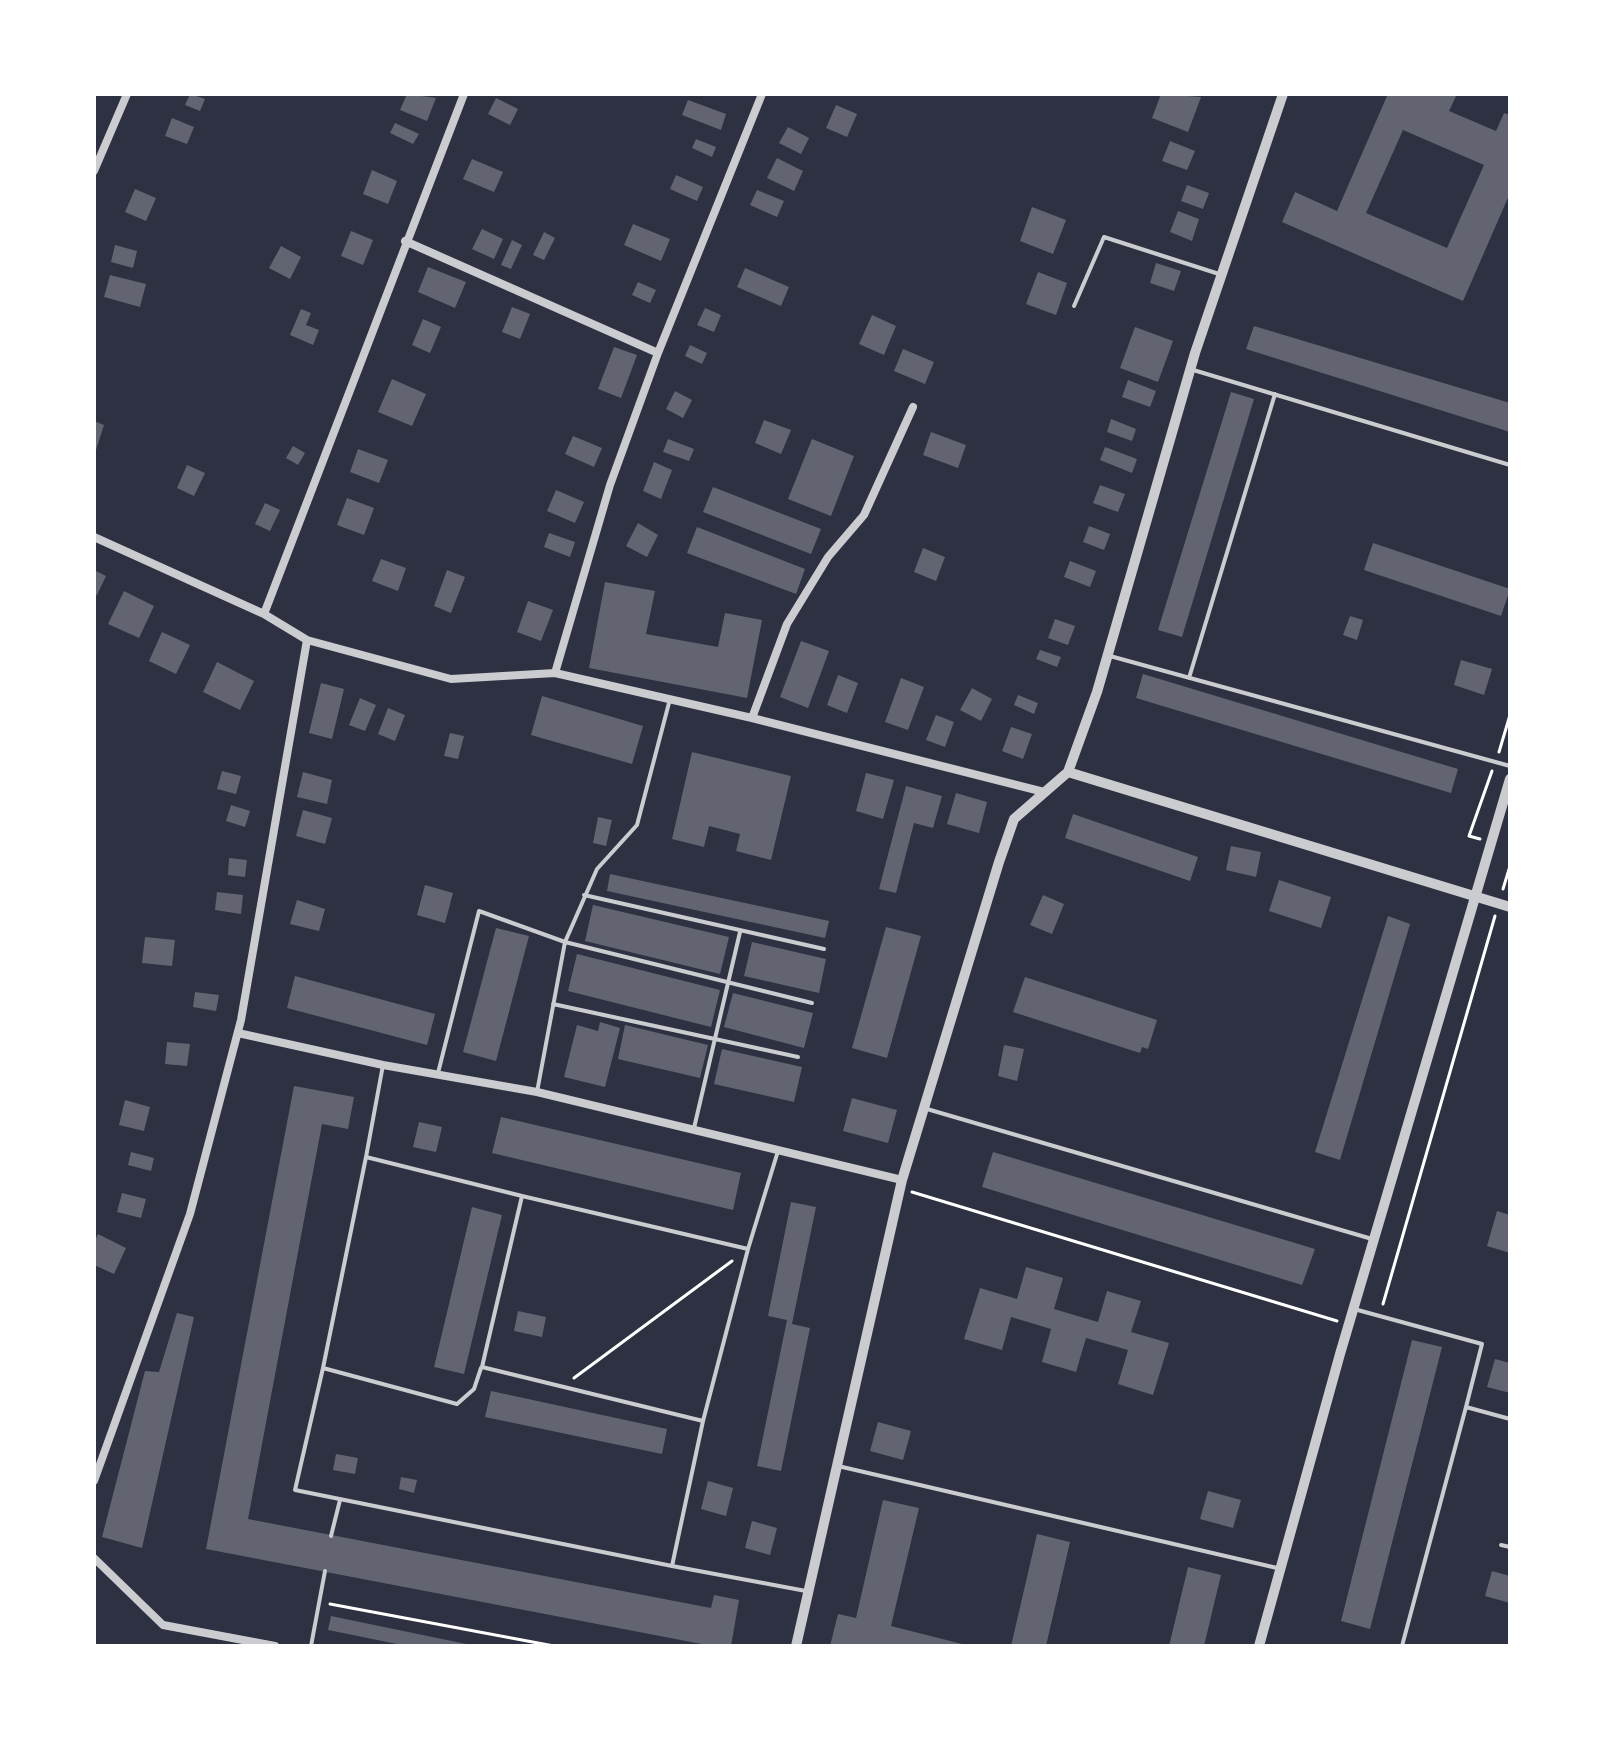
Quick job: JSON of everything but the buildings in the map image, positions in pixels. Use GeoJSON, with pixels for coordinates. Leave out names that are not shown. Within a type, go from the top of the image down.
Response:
{"type":"FeatureCollection","features":[{"type":"Feature","properties":{"kind":"street"},"geometry":{"type":"LineString","coordinates":[[94,171],[127,94]]}},
{"type":"Feature","properties":{"kind":"street"},"geometry":{"type":"LineString","coordinates":[[264,614],[464,94]]}},
{"type":"Feature","properties":{"kind":"street"},"geometry":{"type":"LineString","coordinates":[[555,673],[610,485],[658,353],[762,94]]}},
{"type":"Feature","properties":{"kind":"street"},"geometry":{"type":"LineString","coordinates":[[796,1646],[901,1184],[1014,819],[1068,772],[1107,656],[1190,369],[1283,94]]}},
{"type":"Feature","properties":{"kind":"street"},"geometry":{"type":"LineString","coordinates":[[405,241],[658,353]]}},
{"type":"Feature","properties":{"kind":"street"},"geometry":{"type":"LineString","coordinates":[[752,718],[787,624],[804,602],[828,557],[864,515],[913,407]]}},
{"type":"Feature","properties":{"kind":"street"},"geometry":{"type":"LineString","coordinates":[[94,537],[264,614],[307,640],[451,679],[555,673],[752,718],[1044,792]]}},
{"type":"Feature","properties":{"kind":"street"},"geometry":{"type":"LineString","coordinates":[[94,1481],[190,1214],[238,1033],[307,640]]}},
{"type":"Feature","properties":{"kind":"street"},"geometry":{"type":"LineString","coordinates":[[1068,772],[1504,906]]}},
{"type":"Feature","properties":{"kind":"street"},"geometry":{"type":"LineString","coordinates":[[1259,1646],[1349,1324],[1510,779]]}},
{"type":"Feature","properties":{"kind":"street"},"geometry":{"type":"LineString","coordinates":[[238,1033],[383,1065],[537,1092],[901,1184]]}},
{"type":"Feature","properties":{"kind":"street"},"geometry":{"type":"LineString","coordinates":[[94,1558],[163,1625],[275,1646]]}},
{"type":"Feature","properties":{"kind":"lane"},"geometry":{"type":"LineString","coordinates":[[1074,306],[1104,237],[1222,274]]}},
{"type":"Feature","properties":{"kind":"lane"},"geometry":{"type":"LineString","coordinates":[[1190,369],[1510,465]]}},
{"type":"Feature","properties":{"kind":"lane"},"geometry":{"type":"LineString","coordinates":[[1189,678],[1275,394]]}},
{"type":"Feature","properties":{"kind":"lane"},"geometry":{"type":"LineString","coordinates":[[1107,656],[1510,766]]}},
{"type":"Feature","properties":{"kind":"lane"},"geometry":{"type":"LineString","coordinates":[[537,1092],[565,942],[597,869],[637,825],[670,699]]}},
{"type":"Feature","properties":{"kind":"lane"},"geometry":{"type":"LineString","coordinates":[[584,895],[824,949]]}},
{"type":"Feature","properties":{"kind":"lane"},"geometry":{"type":"LineString","coordinates":[[438,1073],[479,911],[565,942],[812,1003]]}},
{"type":"Feature","properties":{"kind":"lane"},"geometry":{"type":"LineString","coordinates":[[694,1131],[740,932]]}},
{"type":"Feature","properties":{"kind":"lane"},"geometry":{"type":"LineString","coordinates":[[553,1004],[798,1057]]}},
{"type":"Feature","properties":{"kind":"lane"},"geometry":{"type":"LineString","coordinates":[[383,1065],[323,1368],[295,1490],[808,1591]]}},
{"type":"Feature","properties":{"kind":"lane"},"geometry":{"type":"LineString","coordinates":[[925,1109],[1374,1240]]}},
{"type":"Feature","properties":{"kind":"lane"},"geometry":{"type":"LineString","coordinates":[[672,1566],[703,1421],[748,1249],[778,1151]]}},
{"type":"Feature","properties":{"kind":"lane"},"geometry":{"type":"LineString","coordinates":[[366,1157],[748,1249]]}},
{"type":"Feature","properties":{"kind":"lane"},"geometry":{"type":"LineString","coordinates":[[323,1368],[457,1404],[474,1389],[482,1367],[522,1196]]}},
{"type":"Feature","properties":{"kind":"lane"},"geometry":{"type":"LineString","coordinates":[[1354,1309],[1482,1344],[1402,1646]]}},
{"type":"Feature","properties":{"kind":"lane"},"geometry":{"type":"LineString","coordinates":[[482,1367],[703,1421]]}},
{"type":"Feature","properties":{"kind":"lane"},"geometry":{"type":"LineString","coordinates":[[1466,1407],[1510,1419]]}},
{"type":"Feature","properties":{"kind":"lane"},"geometry":{"type":"LineString","coordinates":[[837,1466],[1280,1568]]}},
{"type":"Feature","properties":{"kind":"lane"},"geometry":{"type":"LineString","coordinates":[[331,1536],[340,1500]]}},
{"type":"Feature","properties":{"kind":"lane"},"geometry":{"type":"LineString","coordinates":[[1501,1545],[1510,1547]]}},
{"type":"Feature","properties":{"kind":"lane"},"geometry":{"type":"LineString","coordinates":[[311,1646],[325,1571]]}},
{"type":"Feature","properties":{"kind":"path"},"geometry":{"type":"LineString","coordinates":[[1469,836],[1510,715]]}},
{"type":"Feature","properties":{"kind":"path"},"geometry":{"type":"LineString","coordinates":[[1380,1316],[1504,906],[1510,866]]}},
{"type":"Feature","properties":{"kind":"path"},"geometry":{"type":"LineString","coordinates":[[901,1184],[1349,1324]]}},
{"type":"Feature","properties":{"kind":"path"},"geometry":{"type":"LineString","coordinates":[[561,1388],[748,1249]]}},
{"type":"Feature","properties":{"kind":"path"},"geometry":{"type":"LineString","coordinates":[[320,1602],[554,1646]]}}]}
